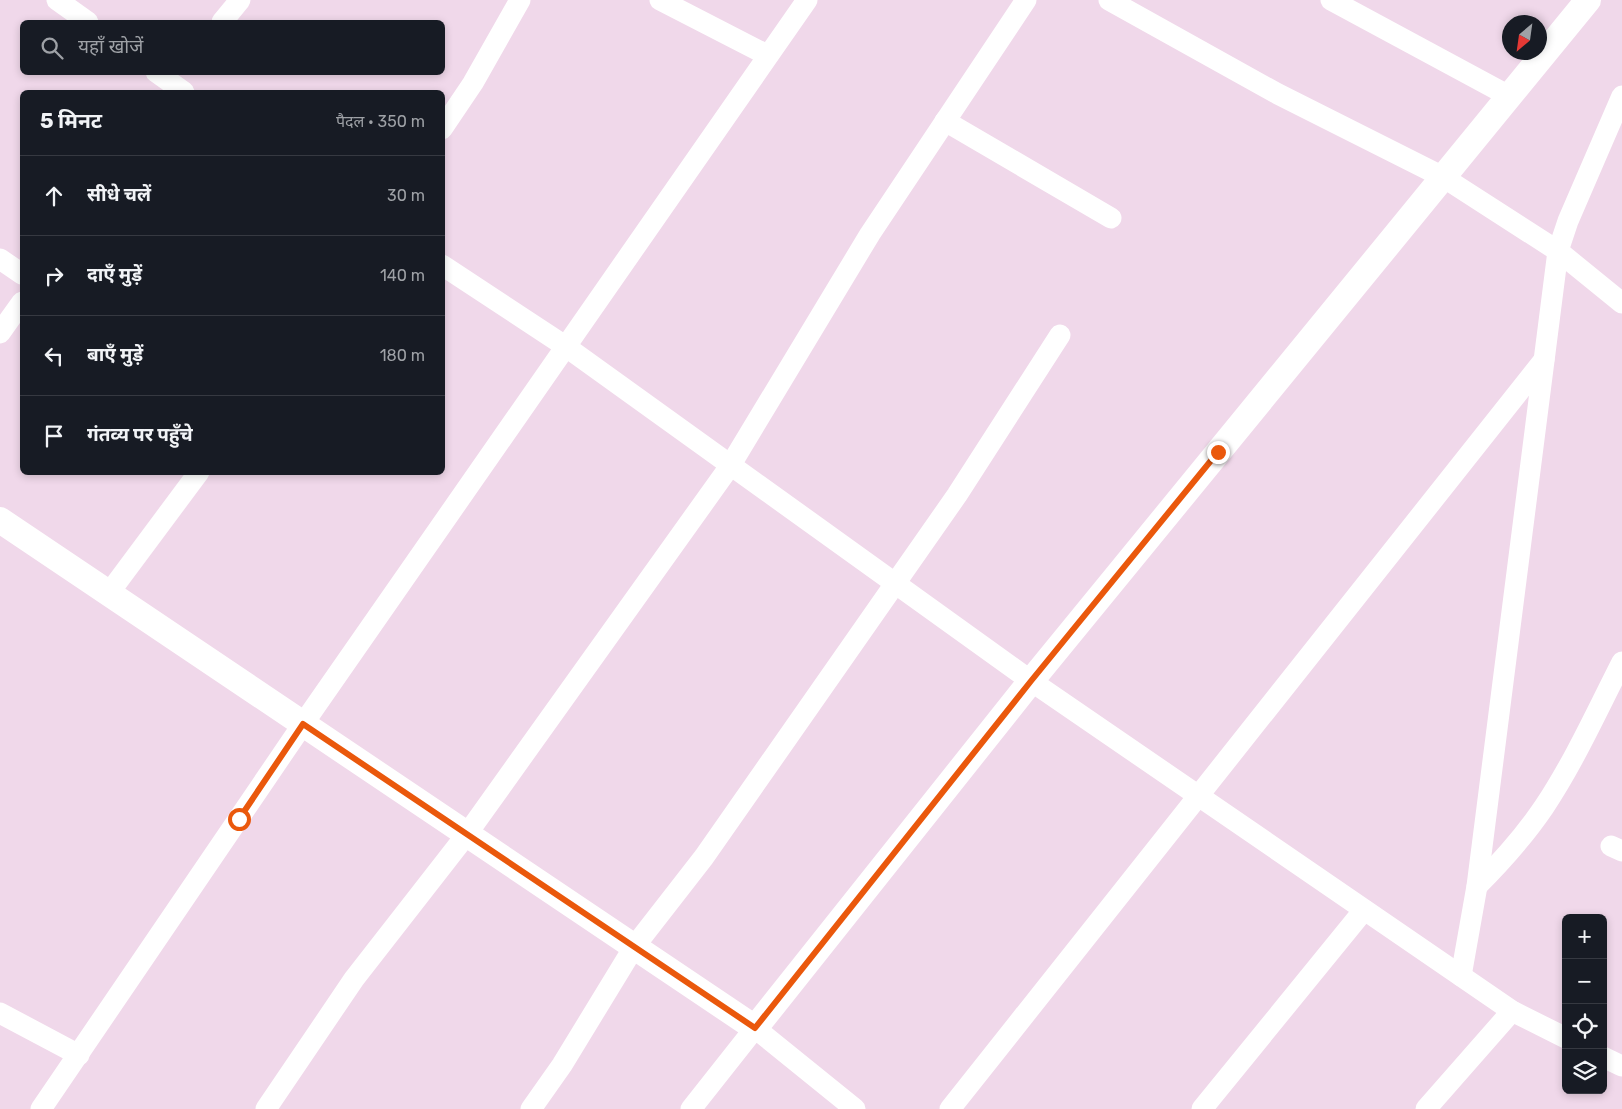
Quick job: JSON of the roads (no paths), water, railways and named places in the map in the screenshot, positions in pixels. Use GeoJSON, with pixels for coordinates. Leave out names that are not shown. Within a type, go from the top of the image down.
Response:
{"type":"FeatureCollection","features":[{"type":"Feature","properties":{"kind":"street"},"geometry":{"type":"LineString","coordinates":[[57,0],[85,20]]}},
{"type":"Feature","properties":{"kind":"street"},"geometry":{"type":"LineString","coordinates":[[224,20],[240,0]]}},
{"type":"Feature","properties":{"kind":"street"},"geometry":{"type":"LineString","coordinates":[[445,125],[473,83],[520,0]]}},
{"type":"Feature","properties":{"kind":"street"},"geometry":{"type":"LineString","coordinates":[[660,0],[767,55]]}},
{"type":"Feature","properties":{"kind":"street"},"geometry":{"type":"LineString","coordinates":[[41,1109],[303,724],[807,0]]}},
{"type":"Feature","properties":{"kind":"street"},"geometry":{"type":"LineString","coordinates":[[266,1109],[354,979],[467,834],[730,466],[870,234],[1026,0]]}},
{"type":"Feature","properties":{"kind":"street"},"geometry":{"type":"LineString","coordinates":[[1108,0],[1278,94],[1443,177],[1558,251],[1622,303]]}},
{"type":"Feature","properties":{"kind":"street"},"geometry":{"type":"LineString","coordinates":[[1332,0],[1509,96]]}},
{"type":"Feature","properties":{"kind":"street"},"geometry":{"type":"LineString","coordinates":[[691,1109],[1031,681],[1588,0]]}},
{"type":"Feature","properties":{"kind":"street"},"geometry":{"type":"LineString","coordinates":[[161,75],[179,86]]}},
{"type":"Feature","properties":{"kind":"street"},"geometry":{"type":"LineString","coordinates":[[1461,976],[1477,886],[1558,251],[1568,221],[1622,96]]}},
{"type":"Feature","properties":{"kind":"street"},"geometry":{"type":"LineString","coordinates":[[945,121],[1110,218]]}},
{"type":"Feature","properties":{"kind":"street"},"geometry":{"type":"LineString","coordinates":[[0,259],[20,273]]}},
{"type":"Feature","properties":{"kind":"street"},"geometry":{"type":"LineString","coordinates":[[445,267],[566,346],[730,466],[1031,681],[1512,1011],[1562,1036]]}},
{"type":"Feature","properties":{"kind":"street"},"geometry":{"type":"LineString","coordinates":[[0,333],[20,305]]}},
{"type":"Feature","properties":{"kind":"street"},"geometry":{"type":"LineString","coordinates":[[531,1109],[562,1065],[634,947],[704,857],[957,495],[1060,335]]}},
{"type":"Feature","properties":{"kind":"street"},"geometry":{"type":"LineString","coordinates":[[950,1109],[1544,360]]}},
{"type":"Feature","properties":{"kind":"street"},"geometry":{"type":"LineString","coordinates":[[109,593],[197,475]]}},
{"type":"Feature","properties":{"kind":"street"},"geometry":{"type":"LineString","coordinates":[[0,520],[755,1028],[855,1109]]}},
{"type":"Feature","properties":{"kind":"street"},"geometry":{"type":"LineString","coordinates":[[1477,886],[1500,862],[1544,807],[1574,756],[1622,662]]}},
{"type":"Feature","properties":{"kind":"street"},"geometry":{"type":"LineString","coordinates":[[1202,1109],[1364,910]]}},
{"type":"Feature","properties":{"kind":"street"},"geometry":{"type":"LineString","coordinates":[[1426,1109],[1512,1011]]}},
{"type":"Feature","properties":{"kind":"street"},"geometry":{"type":"LineString","coordinates":[[0,1013],[79,1055]]}},
{"type":"Feature","properties":{"kind":"street"},"geometry":{"type":"LineString","coordinates":[[1607,1058],[1622,1066]]}}]}
